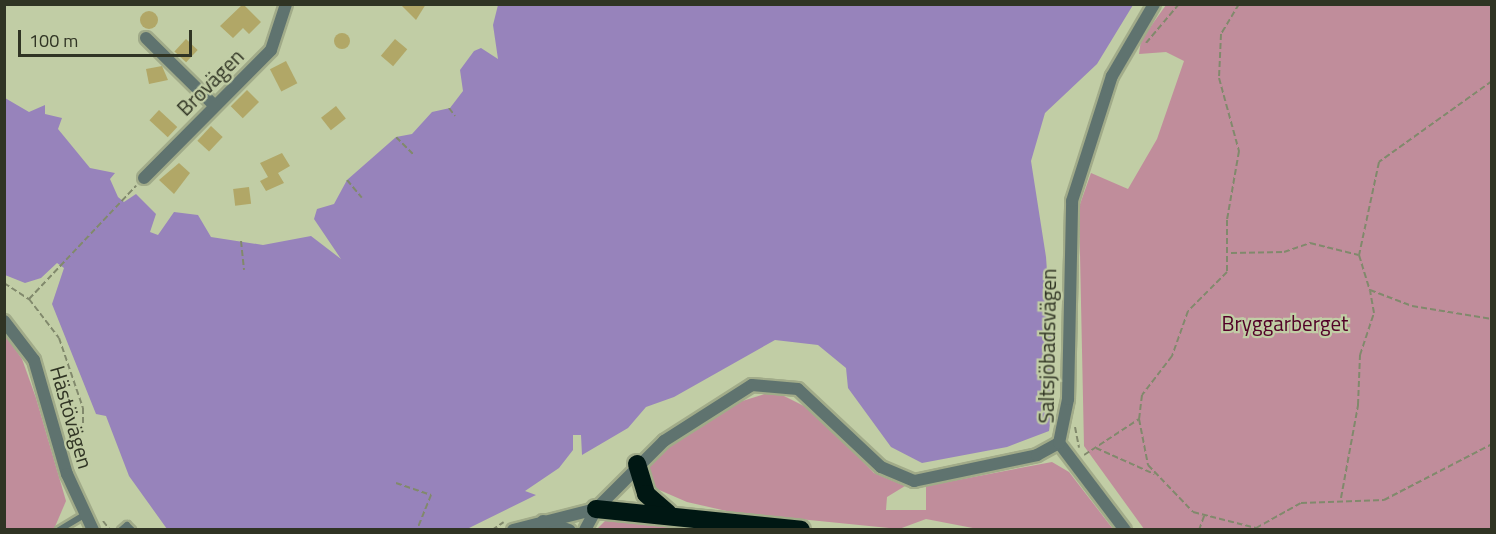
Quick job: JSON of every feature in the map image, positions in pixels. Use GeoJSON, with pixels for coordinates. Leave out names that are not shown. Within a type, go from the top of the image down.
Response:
{"type":"FeatureCollection","features":[{"type":"Feature","properties":{"kind":"highway"},"geometry":{"type":"LineString","coordinates":[[637,464],[646,494],[668,513]]}},
{"type":"Feature","properties":{"kind":"highway"},"geometry":{"type":"LineString","coordinates":[[596,509],[668,513],[801,530]]}},
{"type":"Feature","properties":{"kind":"street","name":"Brovägen"},"geometry":{"type":"LineString","coordinates":[[144,178],[271,50],[286,4]]}},
{"type":"Feature","properties":{"kind":"street","name":"Saltsjöbadsvägen"},"geometry":{"type":"LineString","coordinates":[[585,530],[596,509],[637,464],[729,398],[752,385],[777,383],[817,402],[881,468],[914,481],[1037,455],[1059,443],[1068,399],[1072,201],[1112,76],[1131,51],[1154,4]]}},
{"type":"Feature","properties":{"kind":"street"},"geometry":{"type":"LineString","coordinates":[[146,38],[214,105]]}},
{"type":"Feature","properties":{"kind":"street","name":"Hästövägen"},"geometry":{"type":"LineString","coordinates":[[4,321],[34,360],[84,515],[93,530]]}},
{"type":"Feature","properties":{"kind":"street"},"geometry":{"type":"LineString","coordinates":[[1059,443],[1125,530]]}},
{"type":"Feature","properties":{"kind":"street"},"geometry":{"type":"LineString","coordinates":[[513,530],[596,509]]}},
{"type":"Feature","properties":{"kind":"street"},"geometry":{"type":"LineString","coordinates":[[543,521],[569,530]]}},
{"type":"Feature","properties":{"kind":"lane"},"geometry":{"type":"LineString","coordinates":[[59,530],[84,515]]}},
{"type":"Feature","properties":{"kind":"lane"},"geometry":{"type":"LineString","coordinates":[[122,530],[127,525],[132,530]]}},
{"type":"Feature","properties":{"kind":"path"},"geometry":{"type":"LineString","coordinates":[[1131,51],[1179,4]]}},
{"type":"Feature","properties":{"kind":"path"},"geometry":{"type":"LineString","coordinates":[[1239,4],[1221,34],[1219,78],[1239,151],[1227,220],[1230,253],[1227,272],[1188,311],[1172,356],[1142,395],[1139,418],[1142,444],[1156,475],[1193,512],[1256,528],[1301,503],[1341,498],[1384,500],[1491,444]]}},
{"type":"Feature","properties":{"kind":"path"},"geometry":{"type":"LineString","coordinates":[[1131,51],[1151,24]]}},
{"type":"Feature","properties":{"kind":"path"},"geometry":{"type":"LineString","coordinates":[[1341,498],[1358,405],[1360,355],[1374,313],[1370,290],[1359,255],[1379,162],[1491,81]]}},
{"type":"Feature","properties":{"kind":"path"},"geometry":{"type":"LineString","coordinates":[[450,108],[455,116]]}},
{"type":"Feature","properties":{"kind":"path"},"geometry":{"type":"LineString","coordinates":[[396,137],[413,154]]}},
{"type":"Feature","properties":{"kind":"path"},"geometry":{"type":"LineString","coordinates":[[29,299],[144,178]]}},
{"type":"Feature","properties":{"kind":"path"},"geometry":{"type":"LineString","coordinates":[[347,180],[362,198]]}},
{"type":"Feature","properties":{"kind":"path"},"geometry":{"type":"LineString","coordinates":[[241,240],[244,270]]}},
{"type":"Feature","properties":{"kind":"path"},"geometry":{"type":"LineString","coordinates":[[1230,253],[1284,252],[1310,243],[1359,255]]}},
{"type":"Feature","properties":{"kind":"path"},"geometry":{"type":"LineString","coordinates":[[4,283],[29,299],[49,320],[74,374],[84,420],[74,442],[76,460]]}},
{"type":"Feature","properties":{"kind":"path"},"geometry":{"type":"LineString","coordinates":[[1370,290],[1412,306],[1491,319]]}},
{"type":"Feature","properties":{"kind":"path"},"geometry":{"type":"LineString","coordinates":[[1081,456],[1139,418]]}},
{"type":"Feature","properties":{"kind":"path"},"geometry":{"type":"LineString","coordinates":[[1075,422],[1081,456],[1088,465]]}},
{"type":"Feature","properties":{"kind":"path"},"geometry":{"type":"LineString","coordinates":[[1096,448],[1156,475]]}},
{"type":"Feature","properties":{"kind":"path"},"geometry":{"type":"LineString","coordinates":[[396,483],[431,495],[417,530]]}},
{"type":"Feature","properties":{"kind":"path"},"geometry":{"type":"LineString","coordinates":[[1199,530],[1204,516]]}},
{"type":"Feature","properties":{"kind":"path"},"geometry":{"type":"LineString","coordinates":[[101,519],[110,530]]}},
{"type":"Feature","properties":{"kind":"green space","name":"Bryggarberget"},"geometry":{"type":"Polygon","coordinates":[[[1166,5],[1491,5],[1491,529],[1144,529],[1084,446],[1079,207],[1091,173],[1128,189],[1157,139],[1184,61],[1166,52],[1139,54],[1141,40],[1166,5]]]}},
{"type":"Feature","properties":{"kind":"green space"},"geometry":{"type":"Polygon","coordinates":[[[4,333],[22,359],[36,398],[66,501],[54,529],[5,529],[4,333]]]}},
{"type":"Feature","properties":{"kind":"green space"},"geometry":{"type":"Polygon","coordinates":[[[774,391],[816,412],[874,473],[905,486],[887,497],[886,510],[926,510],[926,486],[1052,462],[1069,472],[1113,529],[978,529],[926,519],[899,529],[731,512],[687,502],[657,489],[646,477],[650,460],[675,441],[736,403],[774,391]]]}},
{"type":"Feature","properties":{"kind":"green space"},"geometry":{"type":"Polygon","coordinates":[[[608,518],[741,530],[596,530],[608,518]]]}},
{"type":"Feature","properties":{"kind":"shaded area"},"geometry":{"type":"Polygon","coordinates":[[[498,5],[1133,5],[1097,64],[1045,113],[1031,161],[1046,257],[1055,384],[1049,431],[1007,447],[922,463],[891,447],[848,388],[846,368],[818,345],[775,340],[674,397],[646,407],[628,428],[582,455],[581,435],[573,435],[573,450],[559,468],[525,491],[536,495],[467,529],[167,529],[129,476],[106,416],[96,414],[52,304],[64,268],[57,263],[41,278],[25,283],[5,275],[5,98],[29,112],[45,105],[45,114],[62,118],[58,129],[90,168],[115,173],[110,179],[118,197],[124,202],[136,194],[156,214],[150,232],[158,235],[174,212],[198,215],[211,237],[263,245],[311,236],[341,259],[314,219],[317,209],[334,204],[347,180],[396,137],[412,134],[432,112],[450,108],[463,91],[460,70],[474,51],[481,48],[498,59],[493,25],[498,5]]]}},
{"type":"Feature","properties":{"kind":"building"},"geometry":{"type":"Polygon","coordinates":[[[243,4],[261,22],[249,34],[243,28],[233,38],[220,26],[243,4]]]}},
{"type":"Feature","properties":{"kind":"building"},"geometry":{"type":"Polygon","coordinates":[[[400,4],[426,4],[416,20],[400,4]]]}},
{"type":"Feature","properties":{"kind":"building"},"geometry":{"type":"Polygon","coordinates":[[[149,11],[155,14],[158,20],[155,26],[149,29],[143,26],[140,20],[143,14],[149,11]]]}},
{"type":"Feature","properties":{"kind":"building"},"geometry":{"type":"Polygon","coordinates":[[[339,33],[345,33],[350,41],[348,47],[339,49],[334,44],[334,38],[339,33]]]}},
{"type":"Feature","properties":{"kind":"building"},"geometry":{"type":"Polygon","coordinates":[[[186,39],[198,50],[186,62],[174,51],[186,39]]]}},
{"type":"Feature","properties":{"kind":"building"},"geometry":{"type":"Polygon","coordinates":[[[395,39],[407,49],[393,66],[381,56],[395,39]]]}},
{"type":"Feature","properties":{"kind":"building"},"geometry":{"type":"Polygon","coordinates":[[[286,61],[297,83],[281,91],[270,69],[286,61]]]}},
{"type":"Feature","properties":{"kind":"building"},"geometry":{"type":"Polygon","coordinates":[[[162,66],[168,80],[149,84],[146,69],[162,66]]]}},
{"type":"Feature","properties":{"kind":"building"},"geometry":{"type":"Polygon","coordinates":[[[247,90],[259,102],[243,118],[231,106],[247,90]]]}},
{"type":"Feature","properties":{"kind":"building"},"geometry":{"type":"Polygon","coordinates":[[[336,106],[346,119],[331,130],[321,118],[336,106]]]}},
{"type":"Feature","properties":{"kind":"building"},"geometry":{"type":"Polygon","coordinates":[[[159,110],[177,127],[168,137],[149,120],[159,110]]]}},
{"type":"Feature","properties":{"kind":"building"},"geometry":{"type":"Polygon","coordinates":[[[211,126],[223,137],[209,152],[197,141],[211,126]]]}},
{"type":"Feature","properties":{"kind":"building"},"geometry":{"type":"Polygon","coordinates":[[[282,153],[290,166],[278,173],[284,183],[266,191],[260,181],[268,177],[260,163],[282,153]]]}},
{"type":"Feature","properties":{"kind":"building"},"geometry":{"type":"Polygon","coordinates":[[[179,163],[190,173],[174,194],[159,180],[179,163]]]}},
{"type":"Feature","properties":{"kind":"building"},"geometry":{"type":"Polygon","coordinates":[[[249,187],[251,204],[235,206],[233,189],[249,187]]]}}]}
